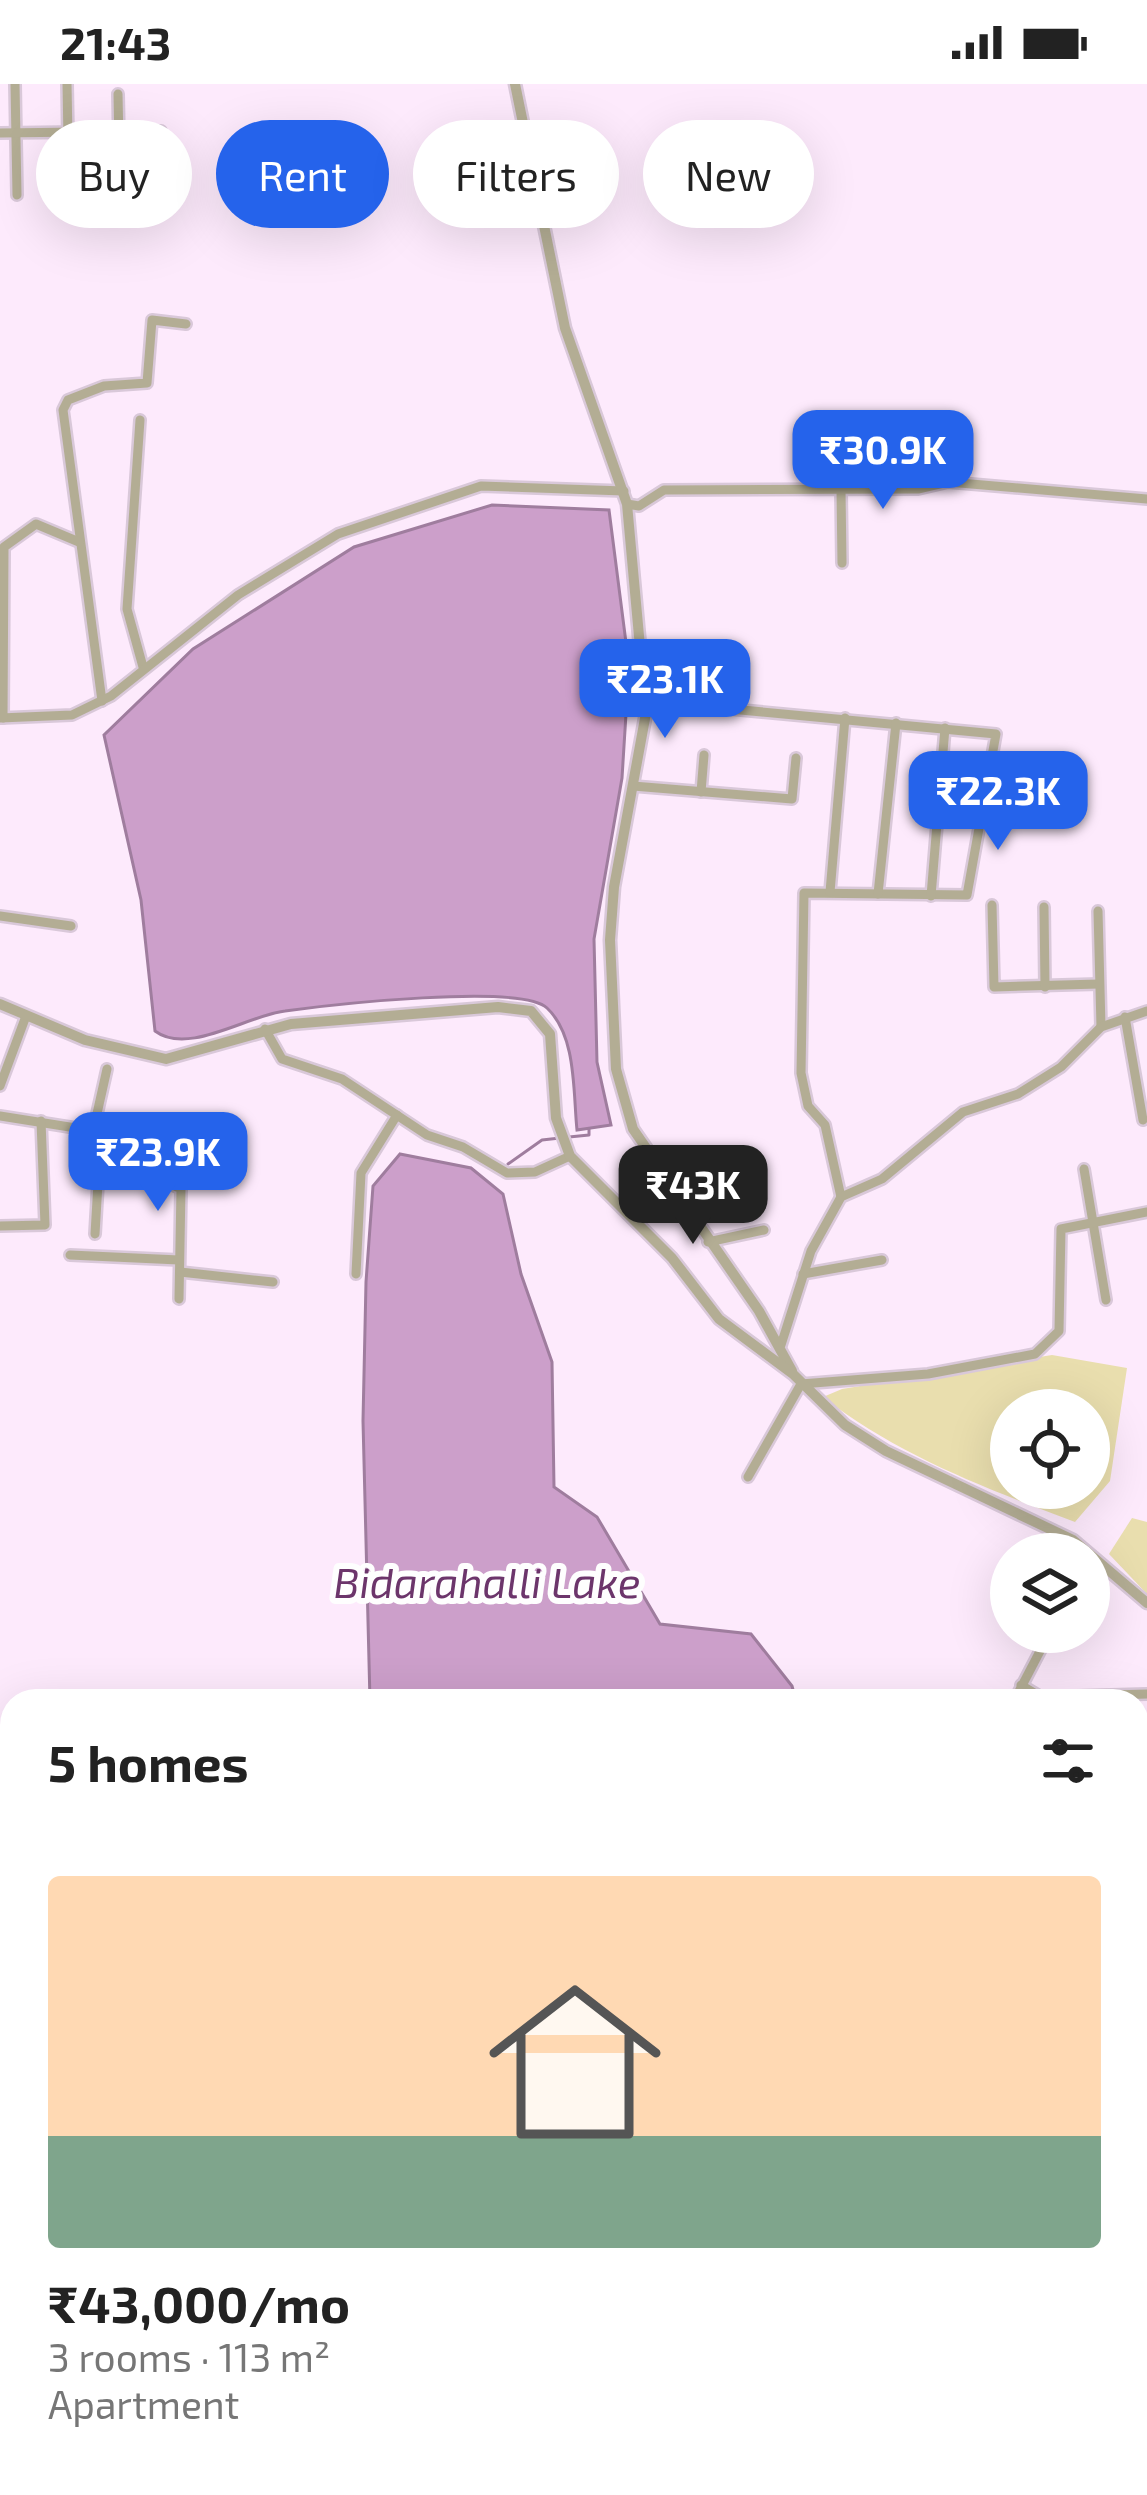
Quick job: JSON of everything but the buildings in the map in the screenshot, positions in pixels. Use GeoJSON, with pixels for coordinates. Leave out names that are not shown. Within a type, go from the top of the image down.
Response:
{"type":"FeatureCollection","features":[{"type":"Feature","properties":{"kind":"street"},"geometry":{"type":"LineString","coordinates":[[15,84],[17,195]]}},
{"type":"Feature","properties":{"kind":"street"},"geometry":{"type":"LineString","coordinates":[[67,84],[68,120]]}},
{"type":"Feature","properties":{"kind":"street"},"geometry":{"type":"LineString","coordinates":[[515,84],[566,328],[627,504],[646,700],[611,923],[617,1082],[633,1129],[781,1345],[797,1379]]}},
{"type":"Feature","properties":{"kind":"street"},"geometry":{"type":"LineString","coordinates":[[118,94],[119,120]]}},
{"type":"Feature","properties":{"kind":"street"},"geometry":{"type":"LineString","coordinates":[[0,133],[36,133]]}},
{"type":"Feature","properties":{"kind":"street"},"geometry":{"type":"LineString","coordinates":[[102,701],[63,410],[68,400],[104,386],[147,382],[152,320],[186,324]]}},
{"type":"Feature","properties":{"kind":"street"},"geometry":{"type":"LineString","coordinates":[[140,420],[127,609],[143,667]]}},
{"type":"Feature","properties":{"kind":"street"},"geometry":{"type":"LineString","coordinates":[[627,504],[639,506],[664,490],[918,489],[948,482],[1147,500]]}},
{"type":"Feature","properties":{"kind":"street"},"geometry":{"type":"LineString","coordinates":[[79,542],[36,524],[2,542],[1,718],[72,715],[102,701],[238,595],[326,539],[470,488],[624,490]]}},
{"type":"Feature","properties":{"kind":"street"},"geometry":{"type":"LineString","coordinates":[[842,490],[842,563]]}},
{"type":"Feature","properties":{"kind":"street"},"geometry":{"type":"LineString","coordinates":[[646,700],[996,734],[968,892],[963,898],[830,892],[808,892],[803,897],[800,1061],[808,1106],[825,1125],[841,1197],[802,1274],[781,1345]]}},
{"type":"Feature","properties":{"kind":"street"},"geometry":{"type":"LineString","coordinates":[[830,892],[845,718]]}},
{"type":"Feature","properties":{"kind":"street"},"geometry":{"type":"LineString","coordinates":[[878,894],[896,723]]}},
{"type":"Feature","properties":{"kind":"street"},"geometry":{"type":"LineString","coordinates":[[931,896],[945,728]]}},
{"type":"Feature","properties":{"kind":"street"},"geometry":{"type":"LineString","coordinates":[[701,792],[704,755]]}},
{"type":"Feature","properties":{"kind":"street"},"geometry":{"type":"LineString","coordinates":[[633,787],[792,799],[796,758]]}},
{"type":"Feature","properties":{"kind":"street"},"geometry":{"type":"LineString","coordinates":[[992,905],[992,984],[998,989],[1099,984]]}},
{"type":"Feature","properties":{"kind":"street"},"geometry":{"type":"LineString","coordinates":[[1044,907],[1045,987]]}},
{"type":"Feature","properties":{"kind":"street"},"geometry":{"type":"LineString","coordinates":[[1098,910],[1100,1027]]}},
{"type":"Feature","properties":{"kind":"street"},"geometry":{"type":"LineString","coordinates":[[0,916],[70,926]]}},
{"type":"Feature","properties":{"kind":"street"},"geometry":{"type":"LineString","coordinates":[[0,1004],[85,1040],[166,1059],[265,1029],[526,1009],[543,1020],[550,1034],[556,1118],[570,1156],[672,1258],[719,1319],[797,1379],[832,1416],[886,1451],[1046,1533]]}},
{"type":"Feature","properties":{"kind":"street"},"geometry":{"type":"LineString","coordinates":[[841,1197],[882,1179],[963,1112],[1018,1094],[1061,1067],[1100,1027],[1147,1011]]}},
{"type":"Feature","properties":{"kind":"street"},"geometry":{"type":"LineString","coordinates":[[0,1086],[26,1016]]}},
{"type":"Feature","properties":{"kind":"street"},"geometry":{"type":"LineString","coordinates":[[1125,1017],[1143,1120]]}},
{"type":"Feature","properties":{"kind":"street"},"geometry":{"type":"LineString","coordinates":[[265,1029],[282,1059],[342,1079],[397,1115],[507,1173],[536,1172],[570,1156]]}},
{"type":"Feature","properties":{"kind":"street"},"geometry":{"type":"LineString","coordinates":[[0,1045],[14,1046]]}},
{"type":"Feature","properties":{"kind":"street"},"geometry":{"type":"LineString","coordinates":[[94,1127],[107,1070]]}},
{"type":"Feature","properties":{"kind":"street"},"geometry":{"type":"LineString","coordinates":[[0,1115],[94,1127],[148,1174],[181,1190],[179,1299]]}},
{"type":"Feature","properties":{"kind":"street"},"geometry":{"type":"LineString","coordinates":[[356,1274],[362,1173],[397,1115]]}},
{"type":"Feature","properties":{"kind":"street"},"geometry":{"type":"LineString","coordinates":[[0,1226],[45,1225],[41,1121]]}},
{"type":"Feature","properties":{"kind":"street"},"geometry":{"type":"LineString","coordinates":[[94,1234],[103,1138]]}},
{"type":"Feature","properties":{"kind":"street"},"geometry":{"type":"LineString","coordinates":[[1084,1169],[1106,1300]]}},
{"type":"Feature","properties":{"kind":"street"},"geometry":{"type":"LineString","coordinates":[[797,1379],[928,1374],[1040,1352],[1059,1331],[1057,1234],[1069,1226],[1147,1212]]}},
{"type":"Feature","properties":{"kind":"street"},"geometry":{"type":"LineString","coordinates":[[708,1242],[764,1230]]}},
{"type":"Feature","properties":{"kind":"street"},"geometry":{"type":"LineString","coordinates":[[70,1255],[273,1282]]}},
{"type":"Feature","properties":{"kind":"street"},"geometry":{"type":"LineString","coordinates":[[802,1274],[882,1260]]}},
{"type":"Feature","properties":{"kind":"street"},"geometry":{"type":"LineString","coordinates":[[748,1477],[797,1379]]}},
{"type":"Feature","properties":{"kind":"street"},"geometry":{"type":"LineString","coordinates":[[1110,1572],[1147,1603]]}},
{"type":"Feature","properties":{"kind":"street"},"geometry":{"type":"LineString","coordinates":[[1019,1689],[1038,1653]]}},
{"type":"Feature","properties":{"kind":"street"},"geometry":{"type":"LineString","coordinates":[[1021,1685],[1028,1689]]}},
{"type":"Feature","properties":{"kind":"shaded area"},"geometry":{"type":"Polygon","coordinates":[[[1052,1355],[1127,1368],[1110,1481],[1110,1389],[990,1389],[990,1489],[912,1454],[823,1397],[842,1389],[1052,1355]]]}},
{"type":"Feature","properties":{"kind":"shaded area"},"geometry":{"type":"Polygon","coordinates":[[[1042,1509],[1086,1509],[1075,1522],[1042,1509]]]}},
{"type":"Feature","properties":{"kind":"shaded area"},"geometry":{"type":"Polygon","coordinates":[[[1132,1518],[1147,1522],[1147,1594],[1110,1555],[1132,1518]]]}},
{"type":"Feature","properties":{"kind":"water"},"geometry":{"type":"Polygon","coordinates":[[[492,505],[609,510],[629,666],[622,778],[594,939],[597,1062],[611,1125],[577,1130],[572,1066],[564,1034],[547,1008],[530,1001],[464,996],[380,1001],[270,1014],[201,1037],[184,1039],[155,1031],[141,900],[104,735],[193,649],[354,547],[492,505]]]}},
{"type":"Feature","properties":{"kind":"water","name":"Bidarahalli Lake"},"geometry":{"type":"Polygon","coordinates":[[[400,1154],[471,1168],[503,1194],[521,1274],[552,1362],[554,1487],[597,1517],[660,1624],[751,1634],[793,1689],[370,1689],[363,1421],[373,1186],[400,1154]]]}},
{"type":"Feature","properties":{"kind":"waterway"},"geometry":{"type":"LineString","coordinates":[[569,1137],[589,1135],[589,1129]]}},
{"type":"Feature","properties":{"kind":"waterway"},"geometry":{"type":"LineString","coordinates":[[508,1164],[542,1140],[560,1138]]}}]}
